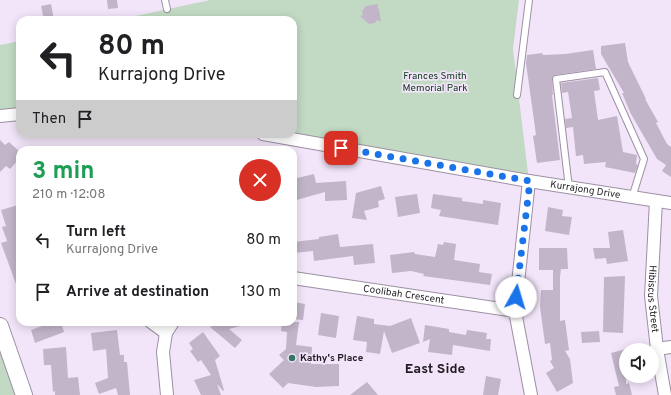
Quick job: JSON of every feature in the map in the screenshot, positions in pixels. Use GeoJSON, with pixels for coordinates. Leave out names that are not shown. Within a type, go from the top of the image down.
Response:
{"type":"FeatureCollection","features":[{"type":"Feature","properties":{"kind":"main road"},"geometry":{"type":"LineString","coordinates":[[0,326],[24,395]]}},
{"type":"Feature","properties":{"kind":"street"},"geometry":{"type":"LineString","coordinates":[[0,116],[16,114]]}},
{"type":"Feature","properties":{"kind":"street","name":"Kurrajong Drive"},"geometry":{"type":"LineString","coordinates":[[286,138],[569,188],[671,203]]}},
{"type":"Feature","properties":{"kind":"street"},"geometry":{"type":"LineString","coordinates":[[530,181],[515,311],[531,395]]}},
{"type":"Feature","properties":{"kind":"street","name":"Hibiscus Street"},"geometry":{"type":"LineString","coordinates":[[656,202],[651,296],[656,343]]}},
{"type":"Feature","properties":{"kind":"street","name":"Coolibah Crescent"},"geometry":{"type":"LineString","coordinates":[[297,279],[515,311]]}},
{"type":"Feature","properties":{"kind":"street"},"geometry":{"type":"LineString","coordinates":[[156,326],[166,333]]}},
{"type":"Feature","properties":{"kind":"street"},"geometry":{"type":"LineString","coordinates":[[167,395],[163,352],[166,333],[170,326]]}},
{"type":"Feature","properties":{"kind":"street"},"geometry":{"type":"LineString","coordinates":[[659,349],[671,347]]}},
{"type":"Feature","properties":{"kind":"street","name":"Hibiscus Street"},"geometry":{"type":"LineString","coordinates":[[659,360],[665,395]]}},
{"type":"Feature","properties":{"kind":"lane"},"geometry":{"type":"LineString","coordinates":[[165,0],[167,8]]}},
{"type":"Feature","properties":{"kind":"lane"},"geometry":{"type":"LineString","coordinates":[[516,95],[528,0]]}},
{"type":"Feature","properties":{"kind":"lane"},"geometry":{"type":"LineString","coordinates":[[569,188],[556,79],[605,72],[644,159],[632,198]]}},
{"type":"Feature","properties":{"kind":"green space","name":"Frances Smith Memorial Park"},"geometry":{"type":"Polygon","coordinates":[[[210,0],[519,0],[513,49],[529,181],[297,135],[297,16],[136,16],[210,0]]]}},
{"type":"Feature","properties":{"kind":"green space"},"geometry":{"type":"Polygon","coordinates":[[[16,42],[16,114],[0,116],[0,45],[16,42]]]}},
{"type":"Feature","properties":{"kind":"green space"},"geometry":{"type":"Polygon","coordinates":[[[0,326],[24,395],[0,395],[0,326]]]}},
{"type":"Feature","properties":{"kind":"building"},"geometry":{"type":"Polygon","coordinates":[[[107,0],[117,0],[118,8],[108,9],[107,0]]]}},
{"type":"Feature","properties":{"kind":"building"},"geometry":{"type":"Polygon","coordinates":[[[51,4],[53,16],[43,16],[41,6],[51,4]]]}},
{"type":"Feature","properties":{"kind":"building"},"geometry":{"type":"Polygon","coordinates":[[[379,4],[377,8],[379,9],[381,22],[377,20],[375,23],[369,24],[360,16],[363,15],[362,11],[366,6],[379,4]]]}},
{"type":"Feature","properties":{"kind":"building"},"geometry":{"type":"Polygon","coordinates":[[[625,43],[628,62],[645,99],[658,122],[656,123],[667,144],[671,147],[671,177],[662,171],[666,165],[657,159],[631,114],[622,93],[624,93],[601,54],[601,46],[625,43]]]}},
{"type":"Feature","properties":{"kind":"building"},"geometry":{"type":"Polygon","coordinates":[[[593,50],[596,69],[555,75],[552,77],[552,95],[560,160],[537,163],[533,136],[536,135],[526,63],[527,55],[542,53],[543,55],[565,54],[593,50]]]}},
{"type":"Feature","properties":{"kind":"building"},"geometry":{"type":"Polygon","coordinates":[[[598,78],[600,90],[594,91],[598,120],[617,116],[623,152],[637,155],[636,164],[638,165],[635,173],[605,167],[606,162],[584,164],[583,155],[576,156],[573,127],[566,128],[565,119],[572,118],[568,92],[562,93],[561,83],[598,78]]]}},
{"type":"Feature","properties":{"kind":"building"},"geometry":{"type":"Polygon","coordinates":[[[0,140],[5,145],[9,142],[16,148],[16,162],[10,169],[6,166],[0,172],[0,140]]]}},
{"type":"Feature","properties":{"kind":"building"},"geometry":{"type":"Polygon","coordinates":[[[314,174],[316,183],[346,181],[347,200],[325,201],[325,192],[297,200],[297,178],[314,174]]]}},
{"type":"Feature","properties":{"kind":"building"},"geometry":{"type":"Polygon","coordinates":[[[381,186],[385,199],[378,201],[379,207],[364,211],[367,220],[352,218],[356,193],[381,186]]]}},
{"type":"Feature","properties":{"kind":"building"},"geometry":{"type":"Polygon","coordinates":[[[417,194],[420,213],[398,217],[395,197],[417,194]]]}},
{"type":"Feature","properties":{"kind":"building"},"geometry":{"type":"Polygon","coordinates":[[[433,194],[462,198],[462,201],[483,204],[483,200],[501,203],[498,225],[439,216],[441,210],[431,208],[433,194]]]}},
{"type":"Feature","properties":{"kind":"building"},"geometry":{"type":"Polygon","coordinates":[[[16,206],[16,284],[1,243],[7,241],[2,227],[6,226],[1,210],[16,206]]]}},
{"type":"Feature","properties":{"kind":"building"},"geometry":{"type":"Polygon","coordinates":[[[548,207],[563,210],[562,216],[572,217],[569,235],[545,231],[548,207]]]}},
{"type":"Feature","properties":{"kind":"building"},"geometry":{"type":"Polygon","coordinates":[[[623,230],[628,261],[607,264],[606,258],[595,259],[593,248],[610,248],[608,232],[623,230]]]}},
{"type":"Feature","properties":{"kind":"building"},"geometry":{"type":"Polygon","coordinates":[[[338,234],[340,247],[373,244],[375,263],[354,265],[353,256],[314,261],[313,251],[297,253],[297,242],[319,239],[319,237],[338,234]]]}},
{"type":"Feature","properties":{"kind":"building"},"geometry":{"type":"Polygon","coordinates":[[[444,242],[456,244],[454,260],[480,264],[479,272],[492,274],[490,285],[423,276],[424,274],[411,271],[392,273],[390,255],[414,252],[415,254],[435,257],[438,244],[443,245],[444,242]]]}},
{"type":"Feature","properties":{"kind":"building"},"geometry":{"type":"Polygon","coordinates":[[[539,248],[567,248],[568,269],[561,269],[560,277],[560,321],[565,320],[569,350],[565,351],[570,359],[573,383],[557,392],[546,373],[554,368],[550,361],[552,360],[550,343],[545,344],[540,307],[541,290],[553,290],[553,270],[539,270],[539,248]]]}},
{"type":"Feature","properties":{"kind":"building"},"geometry":{"type":"Polygon","coordinates":[[[625,276],[623,333],[603,332],[604,277],[625,276]]]}},
{"type":"Feature","properties":{"kind":"building"},"geometry":{"type":"Polygon","coordinates":[[[297,303],[305,304],[303,320],[297,319],[297,303]]]}},
{"type":"Feature","properties":{"kind":"building"},"geometry":{"type":"Polygon","coordinates":[[[321,313],[339,316],[336,338],[318,335],[321,313]]]}},
{"type":"Feature","properties":{"kind":"building"},"geometry":{"type":"Polygon","coordinates":[[[357,316],[374,319],[374,324],[390,326],[411,318],[420,343],[392,353],[384,331],[380,354],[366,352],[367,342],[353,340],[357,316]]]}},
{"type":"Feature","properties":{"kind":"building"},"geometry":{"type":"Polygon","coordinates":[[[297,322],[299,322],[296,345],[312,347],[311,364],[339,364],[339,386],[316,387],[288,383],[283,388],[269,374],[284,360],[279,355],[286,349],[287,332],[281,331],[282,326],[297,326],[297,322]]]}},
{"type":"Feature","properties":{"kind":"building"},"geometry":{"type":"Polygon","coordinates":[[[425,325],[449,329],[449,332],[466,335],[467,330],[487,333],[486,339],[491,339],[490,351],[453,345],[452,355],[428,352],[430,339],[423,342],[425,325]]]}},
{"type":"Feature","properties":{"kind":"building"},"geometry":{"type":"Polygon","coordinates":[[[42,326],[62,326],[64,332],[35,343],[31,330],[42,326]]]}},
{"type":"Feature","properties":{"kind":"building"},"geometry":{"type":"Polygon","coordinates":[[[240,326],[229,329],[242,340],[235,348],[210,327],[240,326]]]}},
{"type":"Feature","properties":{"kind":"building"},"geometry":{"type":"Polygon","coordinates":[[[117,330],[120,355],[124,355],[124,362],[127,362],[130,395],[118,395],[116,388],[99,394],[95,383],[108,378],[106,349],[93,351],[91,333],[117,330]]]}},
{"type":"Feature","properties":{"kind":"building"},"geometry":{"type":"Polygon","coordinates":[[[599,331],[600,342],[582,343],[581,332],[599,331]]]}},
{"type":"Feature","properties":{"kind":"building"},"geometry":{"type":"Polygon","coordinates":[[[203,332],[220,356],[215,360],[224,390],[223,391],[217,384],[221,395],[201,395],[194,380],[211,375],[201,360],[198,362],[190,351],[193,349],[189,343],[203,332]]]}},
{"type":"Feature","properties":{"kind":"building"},"geometry":{"type":"Polygon","coordinates":[[[66,347],[68,378],[78,377],[80,395],[55,395],[55,391],[53,392],[51,365],[44,365],[43,349],[66,347]]]}},
{"type":"Feature","properties":{"kind":"building"},"geometry":{"type":"Polygon","coordinates":[[[619,351],[619,383],[629,383],[632,395],[616,395],[614,387],[619,386],[611,353],[619,351]]]}},
{"type":"Feature","properties":{"kind":"building"},"geometry":{"type":"Polygon","coordinates":[[[486,376],[501,379],[498,395],[483,395],[486,376]]]}},
{"type":"Feature","properties":{"kind":"building"},"geometry":{"type":"Polygon","coordinates":[[[367,382],[378,395],[350,395],[367,382]]]}},
{"type":"Feature","properties":{"kind":"place","name":"Kathy's Place"},"geometry":{"type":"Point","coordinates":[292,358]}},
{"type":"Feature","properties":{"kind":"district","name":"East Side"},"geometry":{"type":"Point","coordinates":[435,369]}},
{"type":"Feature","properties":{"kind":"route"},"geometry":{"type":"LineString","coordinates":[[341,148],[530,181],[516,297]]}}]}
